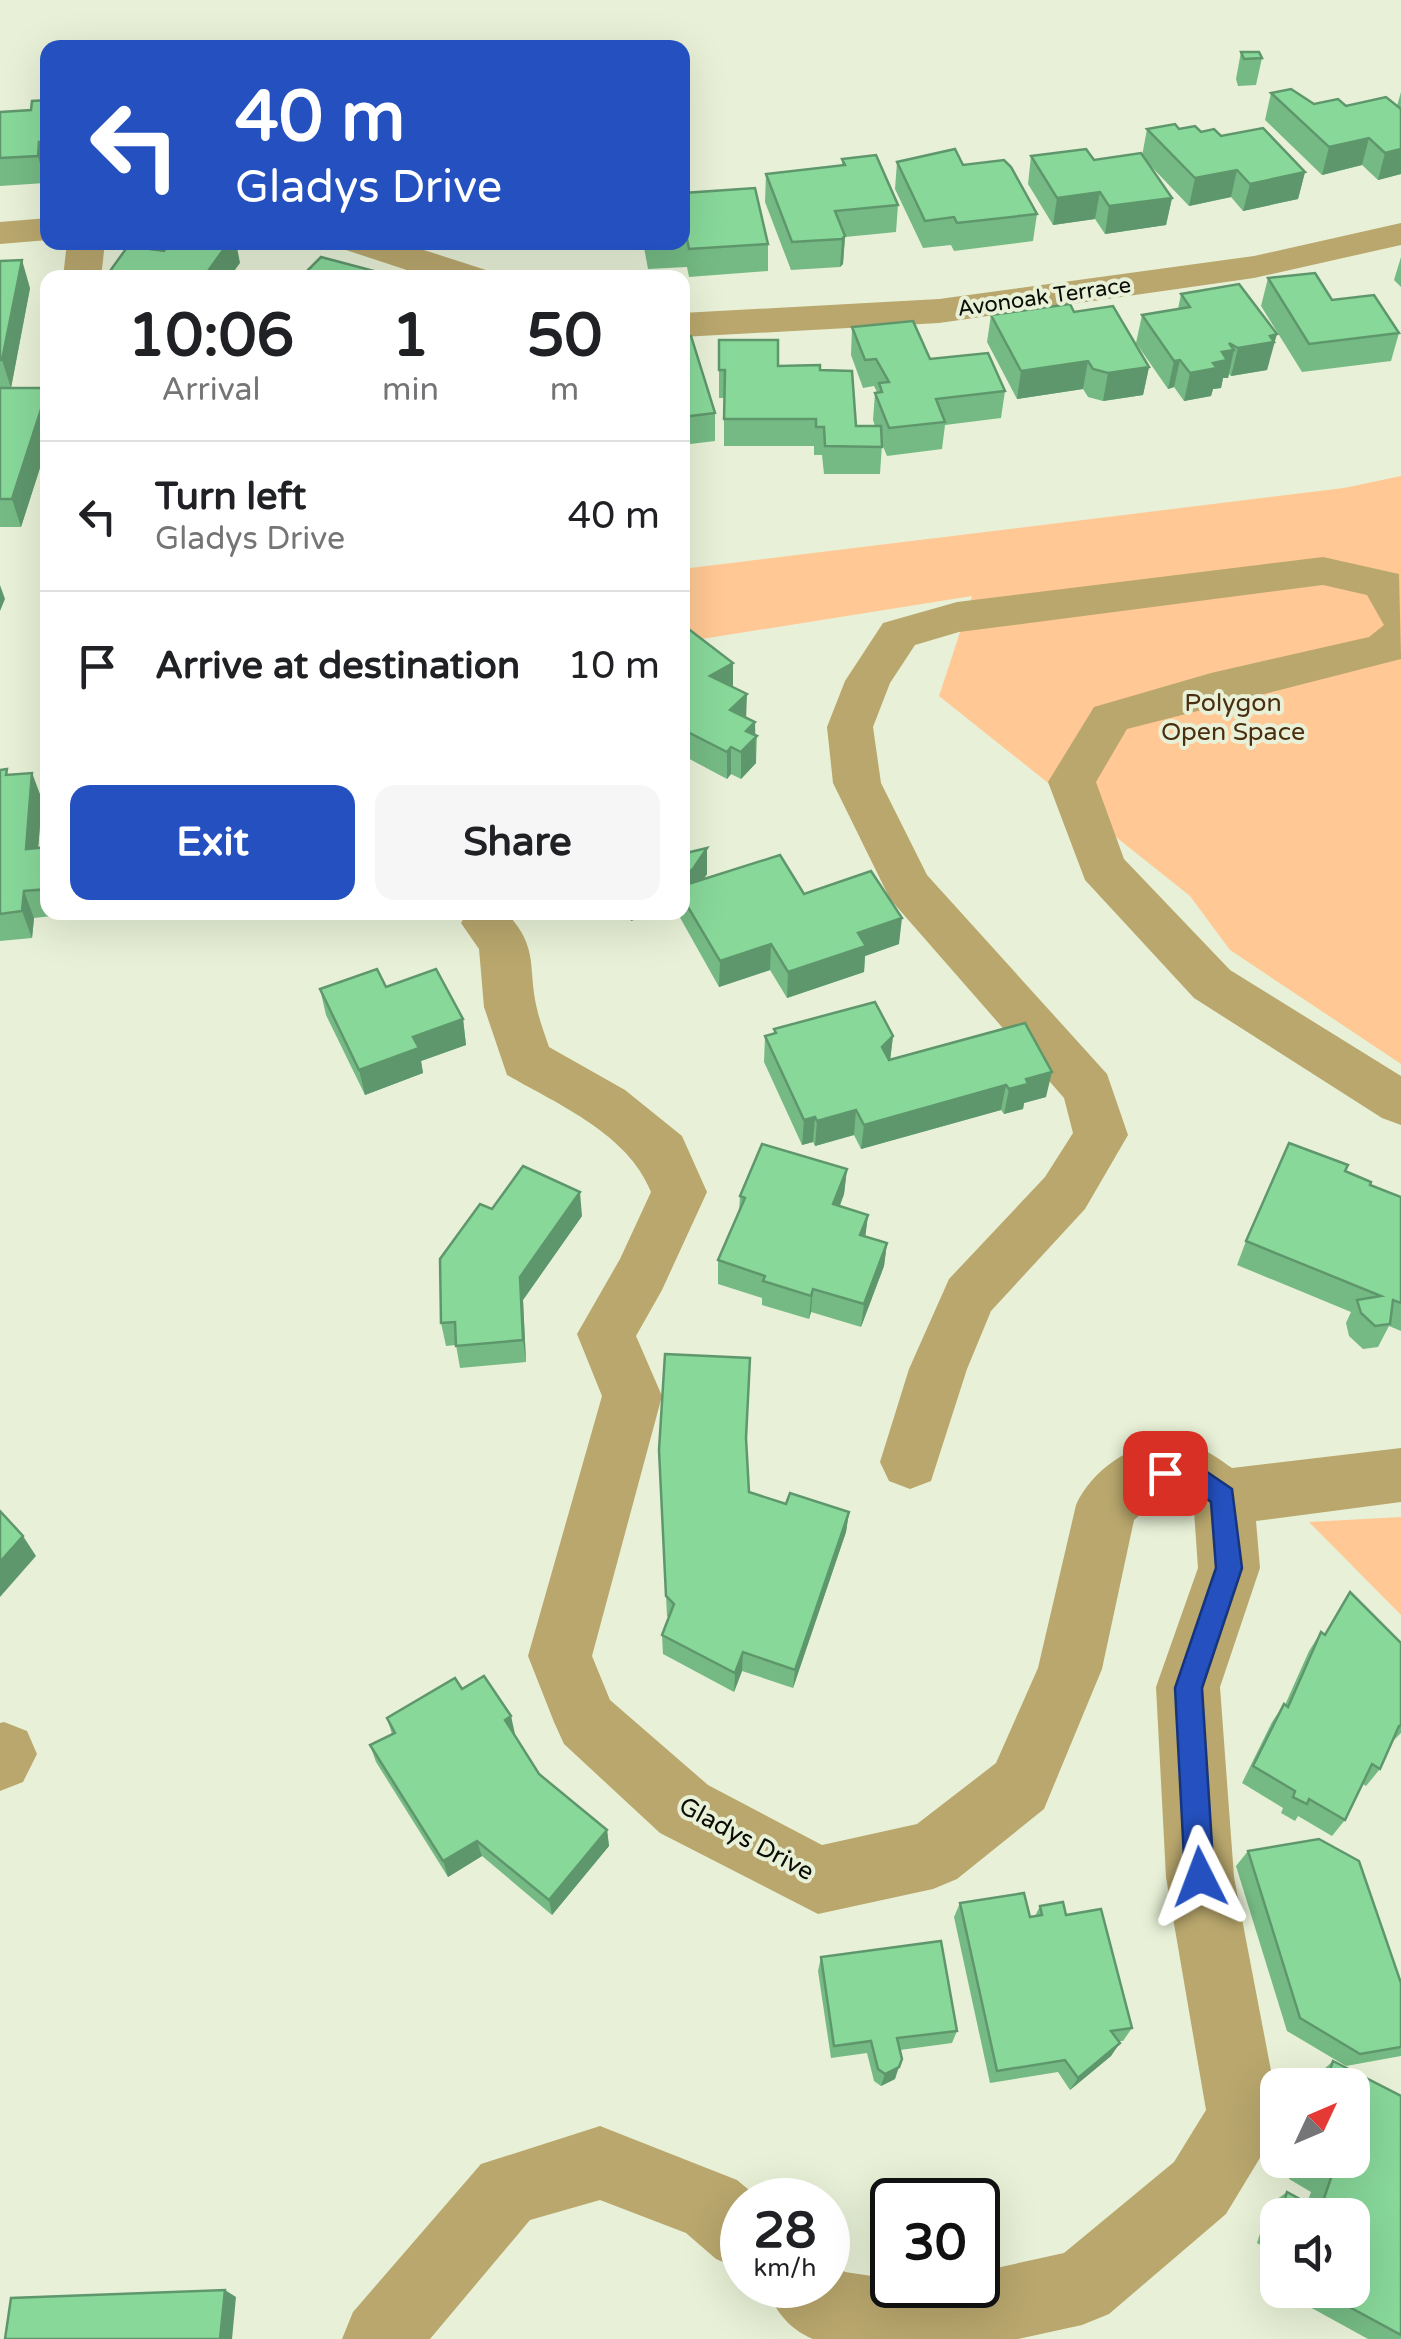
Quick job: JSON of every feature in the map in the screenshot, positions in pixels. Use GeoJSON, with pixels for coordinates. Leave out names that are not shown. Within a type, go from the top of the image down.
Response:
{"type":"FeatureCollection","features":[{"type":"Feature","properties":{"kind":"street"},"geometry":{"type":"LineString","coordinates":[[0,233],[40,230]]}},
{"type":"Feature","properties":{"kind":"street","name":"Avonoak Terrace"},"geometry":{"type":"LineString","coordinates":[[690,324],[939,310],[1254,267],[1401,234]]}},
{"type":"Feature","properties":{"kind":"street"},"geometry":{"type":"LineString","coordinates":[[384,250],[447,270]]}},
{"type":"Feature","properties":{"kind":"street"},"geometry":{"type":"LineString","coordinates":[[910,1462],[938,1369],[969,1296],[1065,1193],[1101,1135],[1088,1089],[908,886],[857,782],[850,727],[868,681],[899,634],[956,616],[1227,586],[1323,571],[1383,584],[1401,616]]}},
{"type":"Feature","properties":{"kind":"street"},"geometry":{"type":"LineString","coordinates":[[1401,636],[1384,649],[1211,688],[1110,718],[1072,782],[1102,867],[1212,984],[1401,1103]]}},
{"type":"Feature","properties":{"kind":"street","name":"Gladys Drive"},"geometry":{"type":"LineString","coordinates":[[486,923],[504,942],[510,1007],[526,1060],[606,1105],[664,1152],[679,1192],[642,1273],[606,1334],[632,1396],[560,1656],[587,1722],[684,1810],[818,1880],[933,1855],[1020,1786],[1070,1669],[1107,1505],[1142,1475],[1188,1471],[1224,1497]]}},
{"type":"Feature","properties":{"kind":"street"},"geometry":{"type":"LineString","coordinates":[[834,2308],[922,2322],[1082,2287],[1200,2188],[1244,2118],[1200,1877],[1188,1688],[1229,1568],[1224,1497],[1401,1475]]}},
{"type":"Feature","properties":{"kind":"street"},"geometry":{"type":"LineString","coordinates":[[380,2339],[507,2190],[600,2164],[711,2206],[720,2214]]}},
{"type":"Feature","properties":{"kind":"green space","name":"Polygon Open Space"},"geometry":{"type":"Polygon","coordinates":[[[1401,476],[1401,1064],[1230,950],[1190,896],[939,696],[972,596],[690,641],[690,568],[1344,488],[1401,476]]]}},
{"type":"Feature","properties":{"kind":"green space"},"geometry":{"type":"Polygon","coordinates":[[[1401,1517],[1401,1615],[1309,1522],[1401,1517]]]}},
{"type":"Feature","properties":{"kind":"building"},"geometry":{"type":"Polygon","coordinates":[[[1241,52],[1259,52],[1262,58],[1244,59],[1241,52]]]}},
{"type":"Feature","properties":{"kind":"building"},"geometry":{"type":"Polygon","coordinates":[[[1291,89],[1314,104],[1338,99],[1346,106],[1386,97],[1401,109],[1401,149],[1385,153],[1369,138],[1329,147],[1271,93],[1291,89]]]}},
{"type":"Feature","properties":{"kind":"building"},"geometry":{"type":"Polygon","coordinates":[[[40,100],[38,156],[0,158],[0,112],[31,110],[32,101],[40,100]]]}},
{"type":"Feature","properties":{"kind":"building"},"geometry":{"type":"Polygon","coordinates":[[[1175,124],[1179,129],[1195,126],[1201,132],[1214,129],[1221,136],[1263,128],[1305,172],[1250,184],[1237,170],[1195,178],[1147,129],[1175,124]]]}},
{"type":"Feature","properties":{"kind":"building"},"geometry":{"type":"Polygon","coordinates":[[[955,149],[963,165],[1004,160],[1037,214],[957,223],[954,217],[925,221],[897,162],[955,149]]]}},
{"type":"Feature","properties":{"kind":"building"},"geometry":{"type":"Polygon","coordinates":[[[1086,149],[1094,160],[1141,153],[1172,198],[1109,206],[1100,192],[1057,198],[1031,156],[1086,149]]]}},
{"type":"Feature","properties":{"kind":"building"},"geometry":{"type":"Polygon","coordinates":[[[876,155],[898,205],[835,211],[845,236],[842,239],[792,242],[766,174],[845,165],[842,159],[876,155]]]}},
{"type":"Feature","properties":{"kind":"building"},"geometry":{"type":"Polygon","coordinates":[[[755,188],[768,244],[690,249],[690,193],[755,188]]]}},
{"type":"Feature","properties":{"kind":"building"},"geometry":{"type":"Polygon","coordinates":[[[125,250],[223,250],[209,270],[111,270],[125,250]]]}},
{"type":"Feature","properties":{"kind":"building"},"geometry":{"type":"Polygon","coordinates":[[[321,257],[370,270],[308,270],[321,257]]]}},
{"type":"Feature","properties":{"kind":"building"},"geometry":{"type":"Polygon","coordinates":[[[22,260],[2,360],[0,360],[0,261],[22,260]]]}},
{"type":"Feature","properties":{"kind":"building"},"geometry":{"type":"Polygon","coordinates":[[[1315,273],[1332,300],[1374,295],[1399,333],[1309,344],[1268,278],[1315,273]]]}},
{"type":"Feature","properties":{"kind":"building"},"geometry":{"type":"Polygon","coordinates":[[[1239,284],[1277,334],[1270,336],[1274,342],[1238,348],[1229,343],[1234,350],[1222,352],[1227,360],[1213,363],[1217,368],[1190,373],[1180,360],[1174,361],[1142,315],[1190,307],[1181,294],[1239,284]]]}},
{"type":"Feature","properties":{"kind":"building"},"geometry":{"type":"Polygon","coordinates":[[[1070,304],[1074,312],[1113,306],[1149,367],[1108,373],[1093,369],[1088,361],[1021,371],[991,315],[1070,304]]]}},
{"type":"Feature","properties":{"kind":"building"},"geometry":{"type":"Polygon","coordinates":[[[913,321],[930,359],[988,353],[1005,391],[936,399],[945,422],[889,428],[875,393],[882,392],[879,383],[889,382],[876,359],[865,360],[852,327],[913,321]]]}},
{"type":"Feature","properties":{"kind":"building"},"geometry":{"type":"Polygon","coordinates":[[[691,336],[715,413],[690,416],[691,336]]]}},
{"type":"Feature","properties":{"kind":"building"},"geometry":{"type":"Polygon","coordinates":[[[719,340],[778,340],[778,366],[820,365],[820,370],[852,371],[856,426],[881,426],[882,447],[825,446],[824,427],[816,427],[816,419],[724,419],[725,370],[719,370],[719,340]]]}},
{"type":"Feature","properties":{"kind":"building"},"geometry":{"type":"Polygon","coordinates":[[[0,388],[40,388],[40,413],[12,499],[0,499],[0,388]]]}},
{"type":"Feature","properties":{"kind":"building"},"geometry":{"type":"Polygon","coordinates":[[[690,630],[733,663],[710,676],[747,694],[730,710],[755,722],[746,731],[757,736],[741,752],[731,747],[727,752],[690,733],[690,630]]]}},
{"type":"Feature","properties":{"kind":"building"},"geometry":{"type":"Polygon","coordinates":[[[7,769],[6,775],[32,773],[26,849],[40,848],[40,890],[24,891],[22,911],[0,914],[0,770],[7,769]]]}},
{"type":"Feature","properties":{"kind":"building"},"geometry":{"type":"Polygon","coordinates":[[[707,848],[690,871],[690,852],[707,848]]]}},
{"type":"Feature","properties":{"kind":"building"},"geometry":{"type":"Polygon","coordinates":[[[780,855],[804,894],[871,871],[902,918],[858,933],[866,946],[788,972],[771,944],[720,961],[690,910],[690,883],[780,855]]]}},
{"type":"Feature","properties":{"kind":"building"},"geometry":{"type":"Polygon","coordinates":[[[377,969],[386,987],[436,969],[463,1019],[413,1037],[419,1048],[359,1070],[320,989],[377,969]]]}},
{"type":"Feature","properties":{"kind":"building"},"geometry":{"type":"Polygon","coordinates":[[[875,1002],[893,1036],[882,1047],[889,1060],[1025,1023],[1052,1072],[1026,1079],[1028,1084],[1009,1089],[1006,1085],[864,1125],[856,1110],[817,1121],[815,1117],[804,1120],[765,1036],[776,1033],[774,1029],[875,1002]]]}},
{"type":"Feature","properties":{"kind":"building"},"geometry":{"type":"Polygon","coordinates":[[[1289,1143],[1348,1165],[1345,1171],[1401,1197],[1401,1303],[1393,1300],[1390,1324],[1375,1326],[1361,1313],[1357,1300],[1381,1296],[1246,1241],[1289,1143]]]}},
{"type":"Feature","properties":{"kind":"building"},"geometry":{"type":"Polygon","coordinates":[[[762,1144],[847,1169],[833,1204],[868,1215],[860,1235],[887,1243],[864,1304],[813,1289],[811,1296],[763,1281],[765,1276],[718,1260],[745,1198],[740,1196],[762,1144]]]}},
{"type":"Feature","properties":{"kind":"building"},"geometry":{"type":"Polygon","coordinates":[[[523,1166],[580,1192],[520,1277],[523,1340],[456,1346],[455,1322],[441,1323],[440,1259],[480,1204],[492,1209],[523,1166]]]}},
{"type":"Feature","properties":{"kind":"building"},"geometry":{"type":"Polygon","coordinates":[[[665,1354],[750,1358],[746,1438],[749,1492],[786,1504],[790,1493],[849,1512],[795,1670],[743,1652],[735,1673],[662,1635],[674,1604],[666,1596],[659,1450],[665,1354]]]}},
{"type":"Feature","properties":{"kind":"building"},"geometry":{"type":"Polygon","coordinates":[[[0,1511],[23,1536],[0,1562],[0,1511]]]}},
{"type":"Feature","properties":{"kind":"building"},"geometry":{"type":"Polygon","coordinates":[[[1350,1592],[1401,1643],[1401,1726],[1380,1769],[1372,1764],[1345,1820],[1309,1799],[1307,1804],[1293,1797],[1295,1791],[1253,1766],[1284,1704],[1288,1707],[1321,1632],[1325,1635],[1350,1592]]]}},
{"type":"Feature","properties":{"kind":"building"},"geometry":{"type":"Polygon","coordinates":[[[484,1676],[511,1716],[505,1720],[539,1774],[607,1830],[549,1900],[477,1841],[443,1861],[370,1745],[395,1733],[387,1718],[455,1678],[462,1689],[484,1676]]]}},
{"type":"Feature","properties":{"kind":"building"},"geometry":{"type":"Polygon","coordinates":[[[1319,1839],[1359,1861],[1401,1983],[1401,2047],[1360,2054],[1300,2018],[1248,1851],[1319,1839]]]}},
{"type":"Feature","properties":{"kind":"building"},"geometry":{"type":"Polygon","coordinates":[[[1024,1893],[1030,1917],[1042,1915],[1040,1906],[1063,1902],[1066,1915],[1101,1909],[1132,2028],[1111,2031],[1120,2043],[1078,2078],[1065,2060],[997,2071],[960,1903],[1024,1893]]]}},
{"type":"Feature","properties":{"kind":"building"},"geometry":{"type":"Polygon","coordinates":[[[941,1941],[957,2031],[897,2038],[902,2059],[899,2067],[885,2074],[878,2069],[871,2041],[834,2046],[821,1957],[941,1941]]]}},
{"type":"Feature","properties":{"kind":"building"},"geometry":{"type":"Polygon","coordinates":[[[1370,2080],[1401,2096],[1401,2335],[1351,2308],[1370,2308],[1370,2198],[1324,2198],[1331,2178],[1370,2178],[1370,2080]]]}},
{"type":"Feature","properties":{"kind":"building"},"geometry":{"type":"Polygon","coordinates":[[[225,2290],[220,2339],[5,2339],[11,2298],[225,2290]]]}},
{"type":"Feature","properties":{"kind":"route"},"geometry":{"type":"LineString","coordinates":[[1165,1473],[1188,1471],[1224,1497],[1229,1568],[1188,1688],[1200,1877]]}}]}
